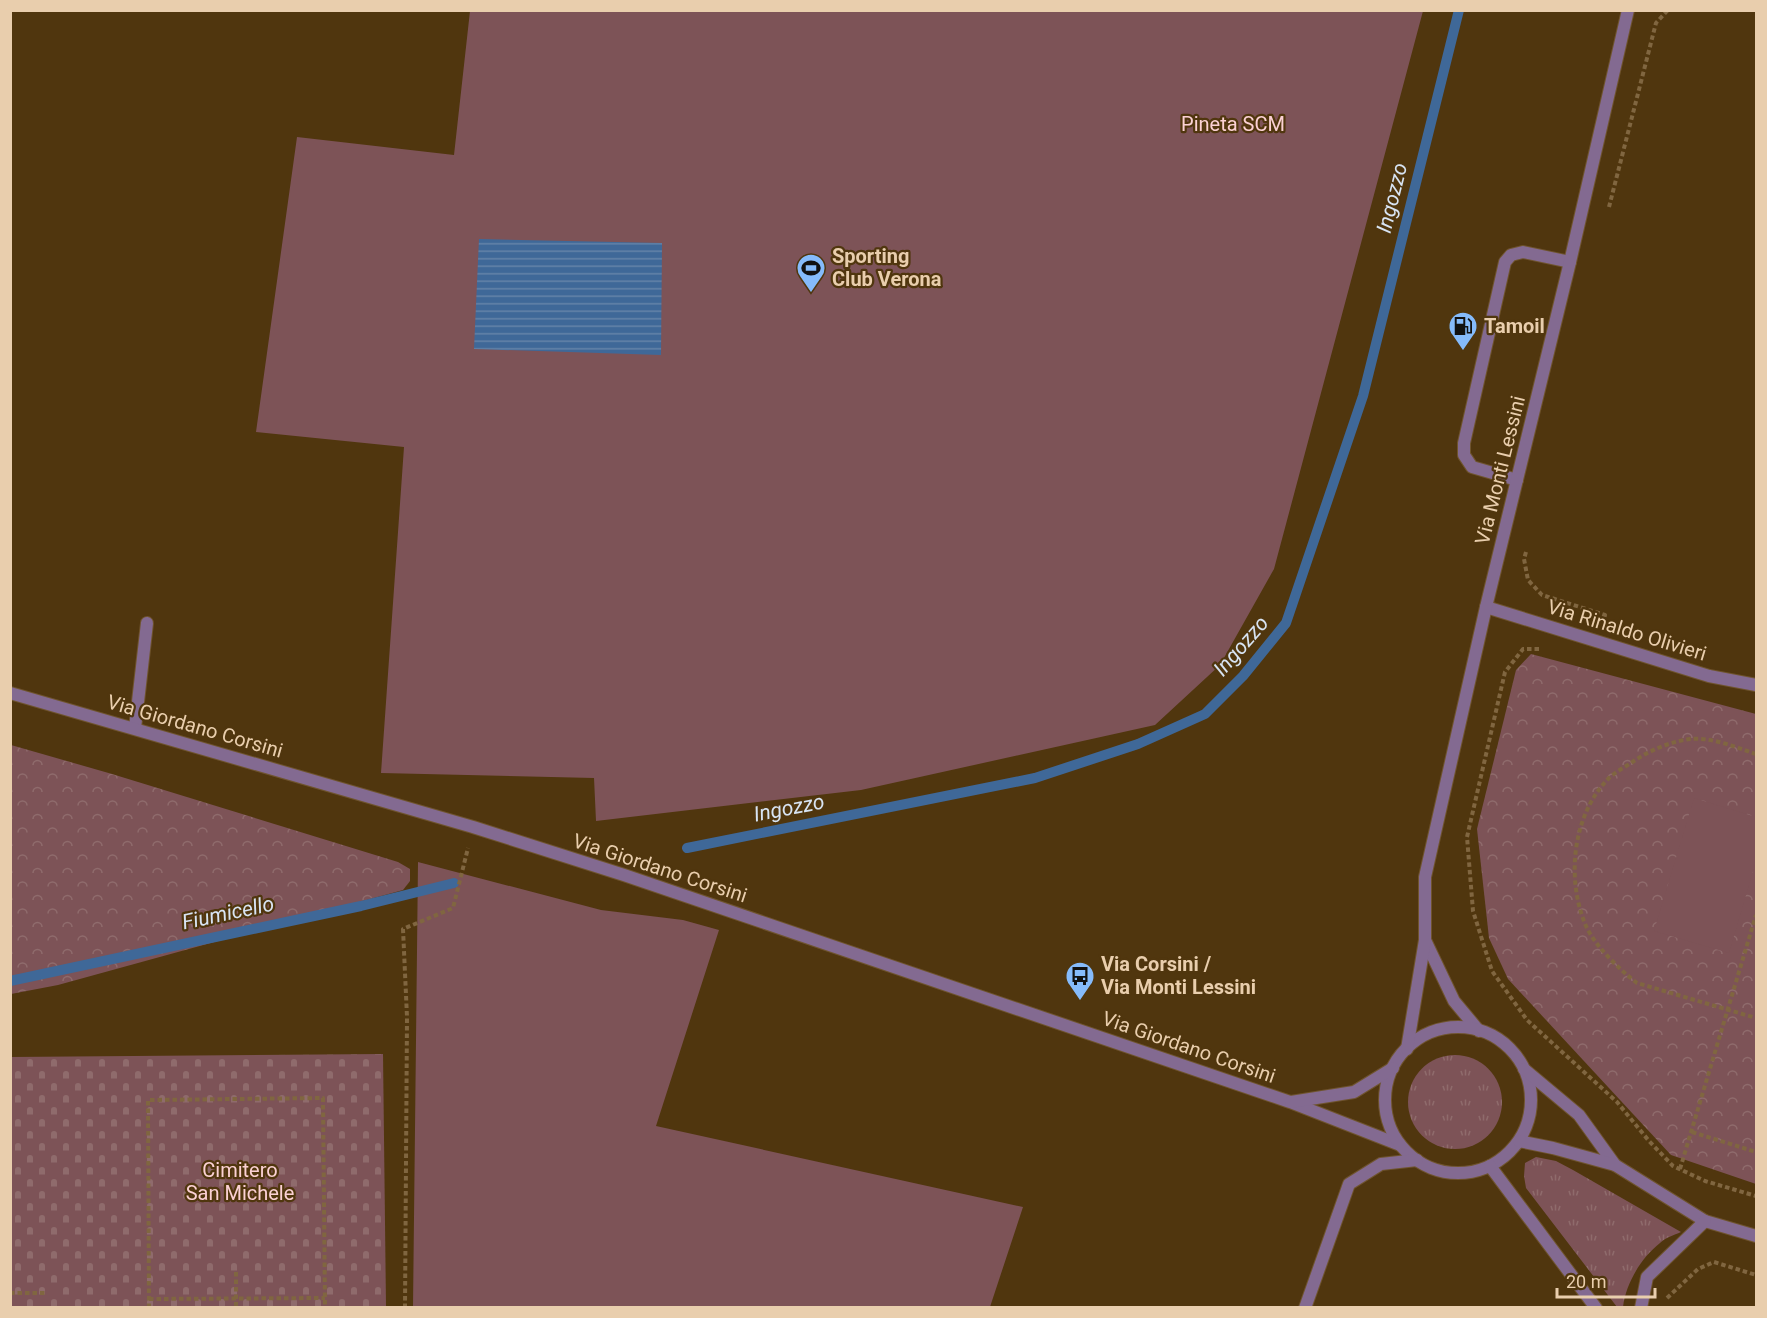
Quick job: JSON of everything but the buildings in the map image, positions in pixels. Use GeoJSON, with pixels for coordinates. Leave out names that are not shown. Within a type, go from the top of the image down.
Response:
{"type":"FeatureCollection","features":[{"type":"Feature","properties":{"kind":"street","name":"Via Monti Lessini"},"geometry":{"type":"LineString","coordinates":[[1407,1048],[1425,940],[1425,877],[1486,607],[1570,262],[1628,10]]}},
{"type":"Feature","properties":{"kind":"street"},"geometry":{"type":"LineString","coordinates":[[1517,480],[1472,467],[1464,455],[1464,443],[1505,262],[1511,255],[1523,252],[1570,262]]}},
{"type":"Feature","properties":{"kind":"street","name":"Via Rinaldo Olivieri"},"geometry":{"type":"LineString","coordinates":[[1486,607],[1709,676],[1756,685]]}},
{"type":"Feature","properties":{"kind":"street"},"geometry":{"type":"LineString","coordinates":[[135,728],[147,623]]}},
{"type":"Feature","properties":{"kind":"street","name":"Via Giordano Corsini"},"geometry":{"type":"LineString","coordinates":[[10,693],[473,827],[624,875],[1290,1102],[1400,1144]]}},
{"type":"Feature","properties":{"kind":"street","name":"Via Monti Lessini"},"geometry":{"type":"LineString","coordinates":[[1425,940],[1454,1001],[1479,1030]]}},
{"type":"Feature","properties":{"kind":"street"},"geometry":{"type":"LineString","coordinates":[[1460,1028],[1479,1030],[1497,1039],[1513,1052],[1524,1069],[1530,1087],[1531,1106],[1527,1124],[1519,1141],[1501,1160],[1490,1166],[1464,1173],[1432,1168],[1417,1160],[1400,1144],[1393,1133],[1386,1107],[1386,1094],[1393,1068],[1407,1048],[1422,1037],[1440,1030],[1460,1028]]}},
{"type":"Feature","properties":{"kind":"street","name":"Via Giordano Corsini"},"geometry":{"type":"LineString","coordinates":[[1290,1102],[1354,1092],[1393,1068]]}},
{"type":"Feature","properties":{"kind":"street"},"geometry":{"type":"LineString","coordinates":[[1524,1069],[1579,1114],[1616,1165]]}},
{"type":"Feature","properties":{"kind":"street"},"geometry":{"type":"LineString","coordinates":[[1519,1141],[1616,1165],[1705,1221],[1756,1236]]}},
{"type":"Feature","properties":{"kind":"street"},"geometry":{"type":"LineString","coordinates":[[1305,1308],[1349,1184],[1381,1164],[1417,1160]]}},
{"type":"Feature","properties":{"kind":"street"},"geometry":{"type":"LineString","coordinates":[[1490,1166],[1596,1308]]}},
{"type":"Feature","properties":{"kind":"street"},"geometry":{"type":"LineString","coordinates":[[1641,1308],[1647,1276],[1705,1221]]}},
{"type":"Feature","properties":{"kind":"path"},"geometry":{"type":"LineString","coordinates":[[1756,754],[1710,740],[1690,739],[1663,746],[1641,756],[1609,779],[1592,801],[1580,831],[1574,860],[1578,899],[1586,927],[1621,972],[1637,983],[1756,1018]]}},
{"type":"Feature","properties":{"kind":"path"},"geometry":{"type":"LineString","coordinates":[[405,1308],[407,1017],[403,928],[453,908],[473,827]]}},
{"type":"Feature","properties":{"kind":"path"},"geometry":{"type":"LineString","coordinates":[[1680,1169],[1756,915]]}},
{"type":"Feature","properties":{"kind":"path"},"geometry":{"type":"LineString","coordinates":[[149,1308],[148,1100],[323,1098],[325,1308]]}},
{"type":"Feature","properties":{"kind":"path"},"geometry":{"type":"LineString","coordinates":[[1692,1132],[1756,1152]]}},
{"type":"Feature","properties":{"kind":"path"},"geometry":{"type":"LineString","coordinates":[[1665,1308],[1666,1298],[1698,1269],[1714,1262],[1756,1275]]}},
{"type":"Feature","properties":{"kind":"path"},"geometry":{"type":"LineString","coordinates":[[236,1272],[236,1308]]}},
{"type":"Feature","properties":{"kind":"path"},"geometry":{"type":"LineString","coordinates":[[10,1293],[45,1293]]}},
{"type":"Feature","properties":{"kind":"path"},"geometry":{"type":"LineString","coordinates":[[149,1299],[325,1298]]}},
{"type":"Feature","properties":{"kind":"green space","name":"Sporting Club Verona"},"geometry":{"type":"Polygon","coordinates":[[[470,11],[1423,11],[1274,569],[1220,665],[1155,725],[861,790],[596,821],[594,778],[381,773],[404,447],[256,432],[297,137],[454,155],[470,11]]]}},
{"type":"Feature","properties":{"kind":"green space"},"geometry":{"type":"Polygon","coordinates":[[[1531,654],[1756,714],[1756,1184],[1671,1155],[1508,979],[1489,938],[1477,829],[1516,670],[1531,654]]]}},
{"type":"Feature","properties":{"kind":"green space"},"geometry":{"type":"Polygon","coordinates":[[[11,745],[398,862],[410,869],[410,881],[403,890],[58,985],[11,994],[11,745]]]}},
{"type":"Feature","properties":{"kind":"green space"},"geometry":{"type":"Polygon","coordinates":[[[1694,798],[1756,817],[1756,861],[1729,953],[1654,931],[1694,798]]]}},
{"type":"Feature","properties":{"kind":"green space"},"geometry":{"type":"Polygon","coordinates":[[[418,862],[601,910],[683,920],[719,930],[656,1126],[1023,1207],[990,1307],[413,1307],[418,862]]]}},
{"type":"Feature","properties":{"kind":"green space","name":"Cimitero San Michele"},"geometry":{"type":"Polygon","coordinates":[[[383,1054],[386,1307],[11,1307],[11,1057],[383,1054]]]}},
{"type":"Feature","properties":{"kind":"green space"},"geometry":{"type":"Polygon","coordinates":[[[1455,1055],[1473,1059],[1488,1069],[1498,1084],[1502,1102],[1498,1120],[1488,1135],[1473,1145],[1455,1149],[1437,1145],[1422,1135],[1412,1120],[1408,1102],[1412,1084],[1422,1069],[1437,1059],[1455,1055]]]}},
{"type":"Feature","properties":{"kind":"green space"},"geometry":{"type":"Polygon","coordinates":[[[1536,1157],[1556,1161],[1681,1232],[1662,1241],[1641,1264],[1627,1289],[1623,1307],[1617,1307],[1526,1188],[1525,1163],[1536,1157]]]}},
{"type":"Feature","properties":{"kind":"water"},"geometry":{"type":"Polygon","coordinates":[[[479,239],[662,243],[661,355],[474,349],[479,239]]]}},
{"type":"Feature","properties":{"kind":"waterway","name":"Ingozzo"},"geometry":{"type":"LineString","coordinates":[[687,848],[1035,778],[1138,744],[1205,714],[1243,676],[1286,623],[1363,396],[1459,10]]}},
{"type":"Feature","properties":{"kind":"waterway","name":"Fiumicello"},"geometry":{"type":"LineString","coordinates":[[10,981],[361,906],[454,883]]}},
{"type":"Feature","properties":{"kind":"place","name":"Sporting Club Verona"},"geometry":{"type":"Point","coordinates":[811,294]}},
{"type":"Feature","properties":{"kind":"place","name":"Tamoil"},"geometry":{"type":"Point","coordinates":[1463,352]}},
{"type":"Feature","properties":{"kind":"place","name":"Via Corsini / Via Monti Lessini"},"geometry":{"type":"Point","coordinates":[1080,1002]}},
{"type":"Feature","properties":{"kind":"park label","name":"Pineta SCM"},"geometry":{"type":"Point","coordinates":[1233,124]}}]}
